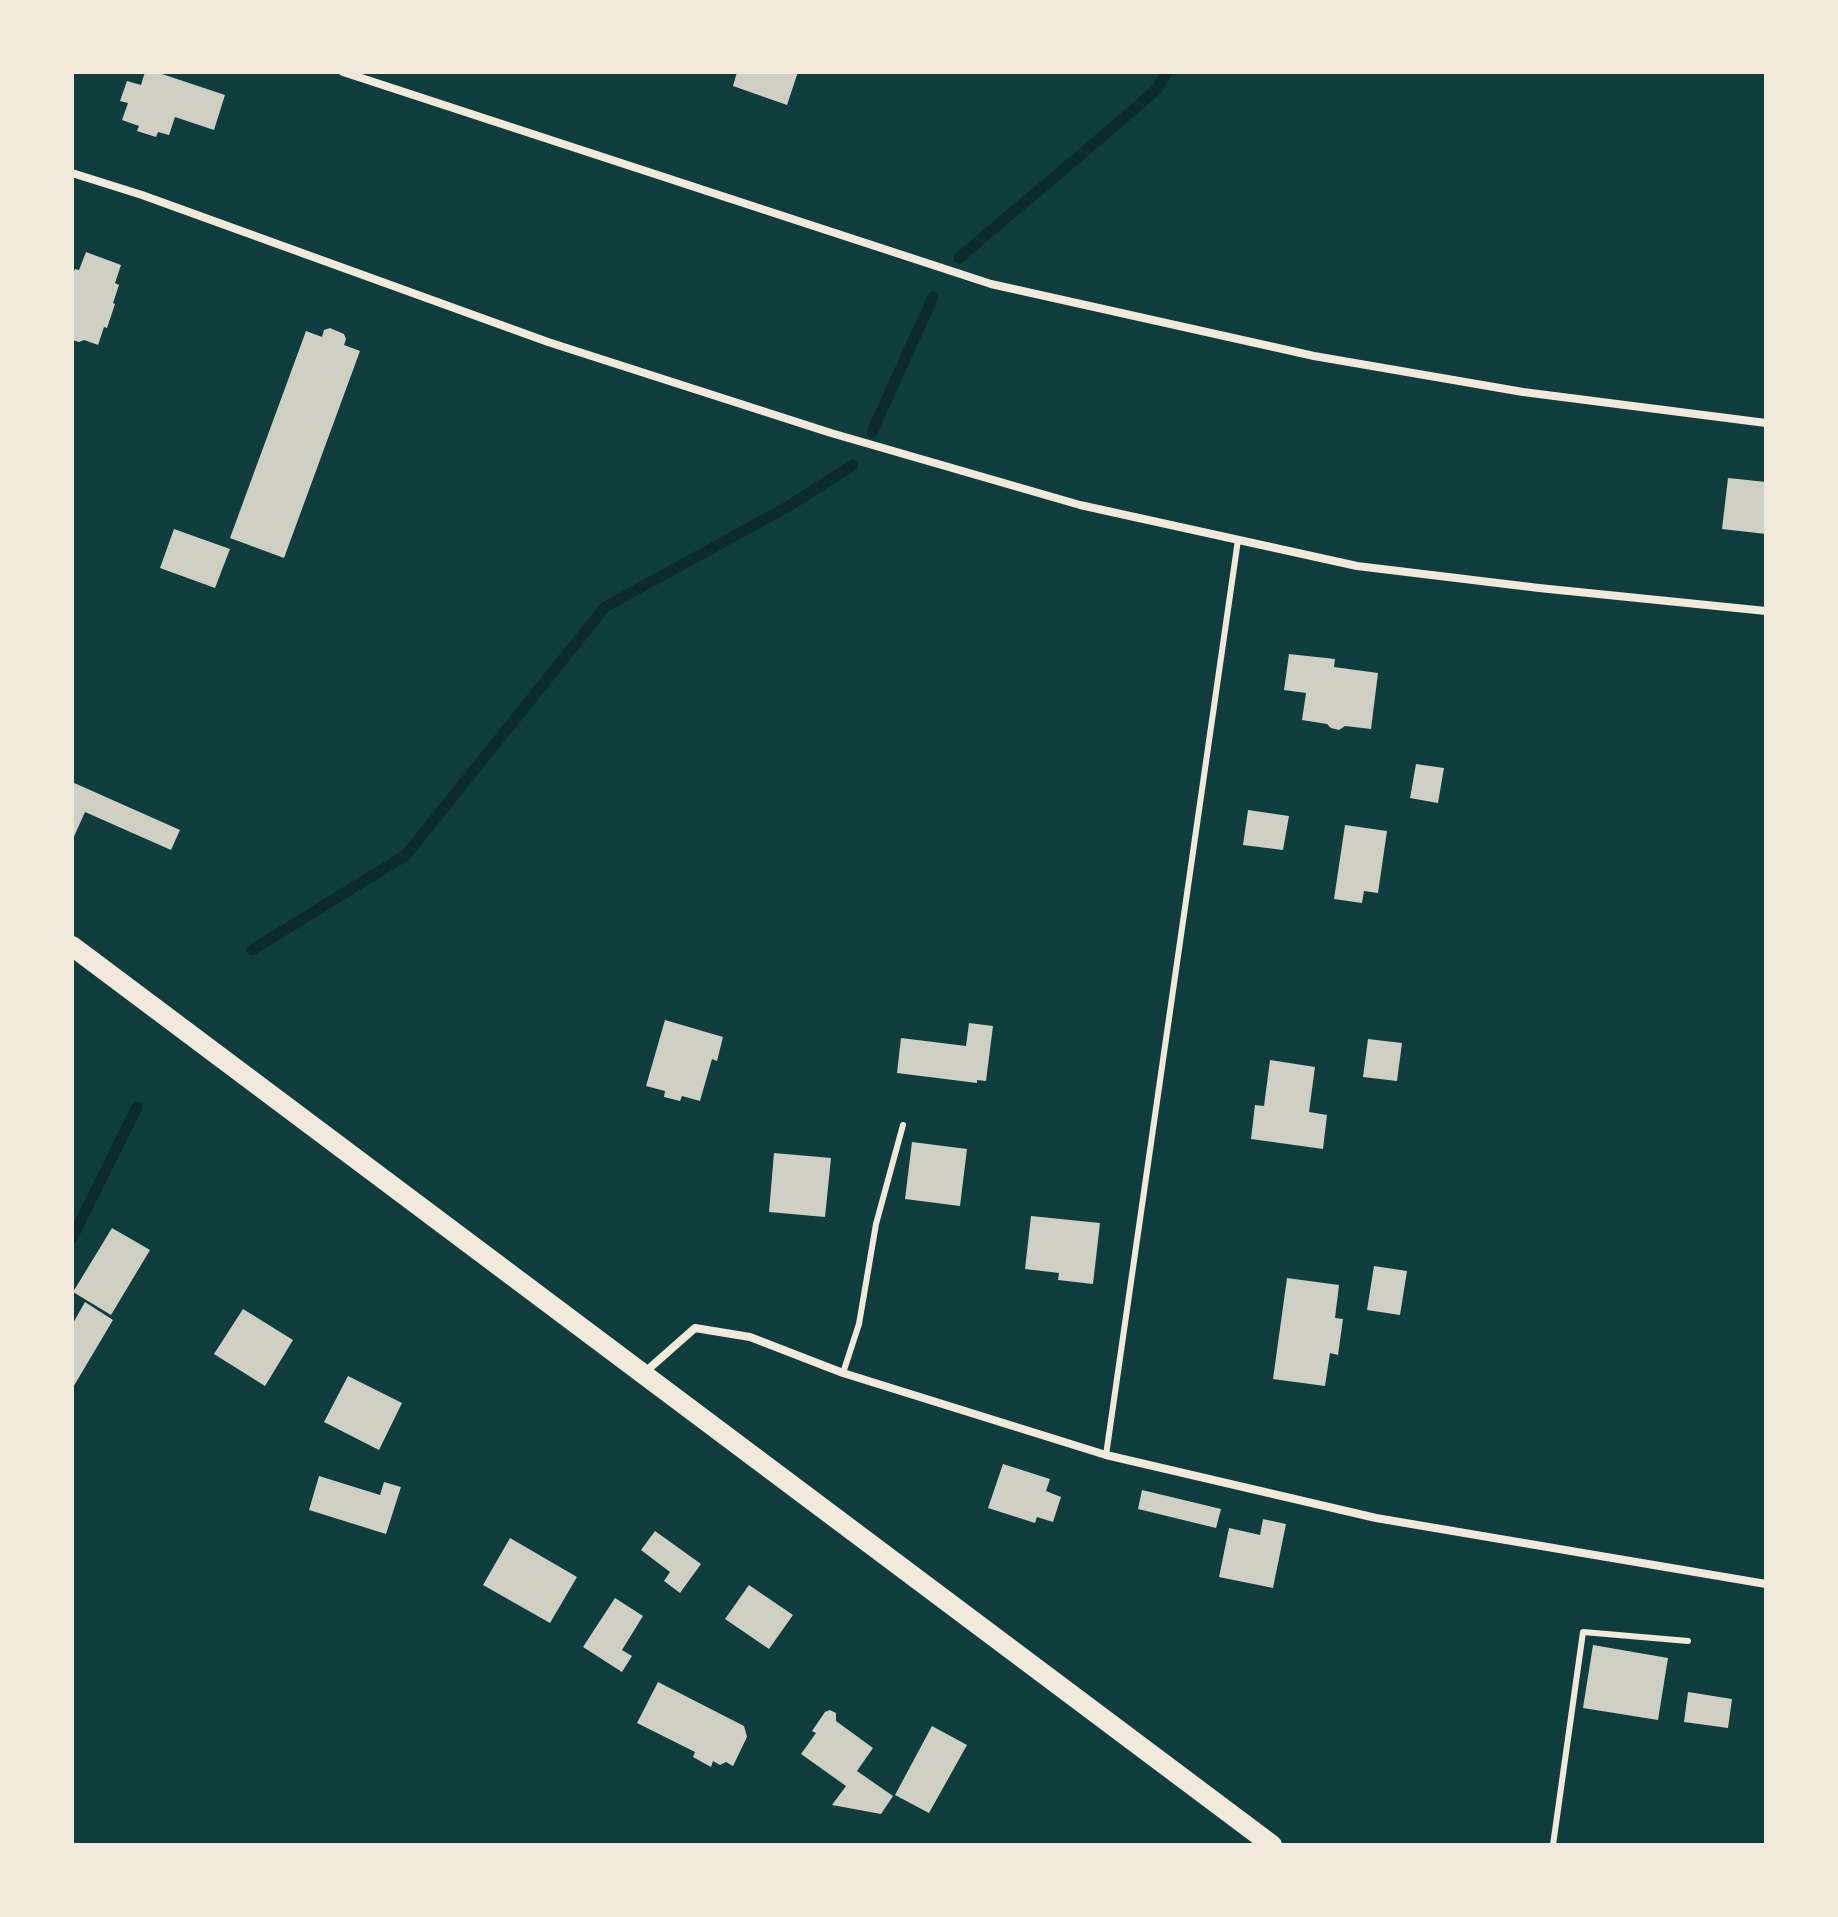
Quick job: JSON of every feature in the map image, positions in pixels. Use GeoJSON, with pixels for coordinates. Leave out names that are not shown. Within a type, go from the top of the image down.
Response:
{"type":"FeatureCollection","features":[{"type":"Feature","properties":{"kind":"main road"},"geometry":{"type":"LineString","coordinates":[[72,946],[1272,1845]]}},
{"type":"Feature","properties":{"kind":"street"},"geometry":{"type":"LineString","coordinates":[[343,72],[991,284],[1314,356],[1523,392],[1766,423]]}},
{"type":"Feature","properties":{"kind":"street"},"geometry":{"type":"LineString","coordinates":[[72,173],[142,195],[548,342],[831,433],[1080,505],[1357,566],[1766,611]]}},
{"type":"Feature","properties":{"kind":"street"},"geometry":{"type":"LineString","coordinates":[[643,1374],[695,1328],[750,1337],[843,1373],[1106,1455],[1376,1518],[1766,1584]]}},
{"type":"Feature","properties":{"kind":"lane"},"geometry":{"type":"LineString","coordinates":[[1106,1455],[1238,540]]}},
{"type":"Feature","properties":{"kind":"lane"},"geometry":{"type":"LineString","coordinates":[[843,1373],[859,1324],[876,1224],[903,1125]]}},
{"type":"Feature","properties":{"kind":"lane"},"geometry":{"type":"LineString","coordinates":[[1553,1845],[1583,1632],[1688,1641]]}},
{"type":"Feature","properties":{"kind":"building"},"geometry":{"type":"Polygon","coordinates":[[[145,72],[156,72],[225,95],[214,130],[175,117],[169,135],[158,132],[156,137],[137,131],[139,126],[122,120],[128,103],[120,101],[127,81],[141,85],[145,72]]]}},
{"type":"Feature","properties":{"kind":"building"},"geometry":{"type":"Polygon","coordinates":[[[737,72],[798,72],[787,105],[733,86],[737,72]]]}},
{"type":"Feature","properties":{"kind":"building"},"geometry":{"type":"Polygon","coordinates":[[[86,252],[121,265],[115,283],[119,285],[115,304],[98,345],[72,340],[72,276],[75,269],[79,270],[86,252]]]}},
{"type":"Feature","properties":{"kind":"building"},"geometry":{"type":"Polygon","coordinates":[[[330,328],[344,334],[344,345],[360,351],[284,558],[230,538],[306,331],[322,337],[324,330],[330,328]]]}},
{"type":"Feature","properties":{"kind":"building"},"geometry":{"type":"Polygon","coordinates":[[[1728,478],[1766,482],[1766,534],[1722,529],[1728,478]]]}},
{"type":"Feature","properties":{"kind":"building"},"geometry":{"type":"Polygon","coordinates":[[[174,529],[230,549],[215,588],[160,568],[174,529]]]}},
{"type":"Feature","properties":{"kind":"building"},"geometry":{"type":"Polygon","coordinates":[[[1289,654],[1335,659],[1334,667],[1378,673],[1371,729],[1345,726],[1339,730],[1327,724],[1302,720],[1306,693],[1284,690],[1289,654]]]}},
{"type":"Feature","properties":{"kind":"building"},"geometry":{"type":"Polygon","coordinates":[[[1416,764],[1444,768],[1438,803],[1410,798],[1416,764]]]}},
{"type":"Feature","properties":{"kind":"building"},"geometry":{"type":"Polygon","coordinates":[[[72,782],[180,830],[171,850],[85,812],[72,841],[72,782]]]}},
{"type":"Feature","properties":{"kind":"building"},"geometry":{"type":"Polygon","coordinates":[[[1248,810],[1289,816],[1283,850],[1243,845],[1248,810]]]}},
{"type":"Feature","properties":{"kind":"building"},"geometry":{"type":"Polygon","coordinates":[[[1345,825],[1387,831],[1378,893],[1364,891],[1362,903],[1334,899],[1345,825]]]}},
{"type":"Feature","properties":{"kind":"building"},"geometry":{"type":"Polygon","coordinates":[[[665,1020],[723,1037],[717,1061],[712,1059],[700,1101],[682,1096],[680,1101],[664,1097],[665,1091],[646,1086],[665,1020]]]}},
{"type":"Feature","properties":{"kind":"building"},"geometry":{"type":"Polygon","coordinates":[[[969,1023],[993,1026],[986,1081],[977,1080],[977,1083],[897,1073],[901,1038],[966,1046],[969,1023]]]}},
{"type":"Feature","properties":{"kind":"building"},"geometry":{"type":"Polygon","coordinates":[[[1368,1039],[1402,1043],[1397,1081],[1363,1077],[1368,1039]]]}},
{"type":"Feature","properties":{"kind":"building"},"geometry":{"type":"Polygon","coordinates":[[[1270,1060],[1315,1067],[1309,1112],[1327,1115],[1323,1149],[1251,1139],[1255,1105],[1264,1106],[1270,1060]]]}},
{"type":"Feature","properties":{"kind":"building"},"geometry":{"type":"Polygon","coordinates":[[[912,1142],[967,1149],[960,1206],[905,1199],[912,1142]]]}},
{"type":"Feature","properties":{"kind":"building"},"geometry":{"type":"Polygon","coordinates":[[[774,1153],[831,1158],[825,1217],[769,1212],[774,1153]]]}},
{"type":"Feature","properties":{"kind":"building"},"geometry":{"type":"Polygon","coordinates":[[[1031,1216],[1100,1223],[1093,1284],[1058,1280],[1059,1273],[1025,1269],[1031,1216]]]}},
{"type":"Feature","properties":{"kind":"building"},"geometry":{"type":"Polygon","coordinates":[[[112,1228],[150,1250],[111,1315],[73,1292],[112,1228]]]}},
{"type":"Feature","properties":{"kind":"building"},"geometry":{"type":"Polygon","coordinates":[[[1374,1266],[1407,1271],[1400,1315],[1367,1310],[1374,1266]]]}},
{"type":"Feature","properties":{"kind":"building"},"geometry":{"type":"Polygon","coordinates":[[[1287,1278],[1339,1285],[1335,1318],[1343,1319],[1338,1355],[1330,1353],[1325,1386],[1273,1379],[1287,1278]]]}},
{"type":"Feature","properties":{"kind":"building"},"geometry":{"type":"Polygon","coordinates":[[[85,1302],[113,1320],[72,1389],[72,1325],[85,1302]]]}},
{"type":"Feature","properties":{"kind":"building"},"geometry":{"type":"Polygon","coordinates":[[[243,1309],[293,1340],[265,1386],[214,1354],[243,1309]]]}},
{"type":"Feature","properties":{"kind":"building"},"geometry":{"type":"Polygon","coordinates":[[[348,1376],[402,1403],[379,1450],[324,1422],[348,1376]]]}},
{"type":"Feature","properties":{"kind":"building"},"geometry":{"type":"Polygon","coordinates":[[[1003,1464],[1050,1479],[1046,1491],[1061,1497],[1053,1522],[1037,1517],[1035,1523],[988,1508],[1003,1464]]]}},
{"type":"Feature","properties":{"kind":"building"},"geometry":{"type":"Polygon","coordinates":[[[319,1476],[380,1495],[384,1482],[401,1487],[386,1534],[309,1510],[319,1476]]]}},
{"type":"Feature","properties":{"kind":"building"},"geometry":{"type":"Polygon","coordinates":[[[1142,1490],[1221,1509],[1216,1528],[1138,1509],[1142,1490]]]}},
{"type":"Feature","properties":{"kind":"building"},"geometry":{"type":"Polygon","coordinates":[[[1263,1519],[1286,1524],[1273,1588],[1219,1577],[1229,1528],[1260,1535],[1263,1519]]]}},
{"type":"Feature","properties":{"kind":"building"},"geometry":{"type":"Polygon","coordinates":[[[655,1531],[701,1564],[680,1593],[664,1581],[670,1572],[641,1550],[655,1531]]]}},
{"type":"Feature","properties":{"kind":"building"},"geometry":{"type":"Polygon","coordinates":[[[510,1538],[577,1577],[550,1623],[483,1585],[510,1538]]]}},
{"type":"Feature","properties":{"kind":"building"},"geometry":{"type":"Polygon","coordinates":[[[749,1585],[793,1615],[769,1649],[725,1619],[749,1585]]]}},
{"type":"Feature","properties":{"kind":"building"},"geometry":{"type":"Polygon","coordinates":[[[615,1598],[643,1616],[622,1650],[632,1656],[622,1672],[583,1647],[615,1598]]]}},
{"type":"Feature","properties":{"kind":"building"},"geometry":{"type":"Polygon","coordinates":[[[1593,1645],[1668,1658],[1658,1720],[1583,1708],[1593,1645]]]}},
{"type":"Feature","properties":{"kind":"building"},"geometry":{"type":"Polygon","coordinates":[[[658,1682],[744,1726],[747,1737],[733,1766],[713,1761],[711,1767],[693,1757],[695,1752],[637,1723],[658,1682]]]}},
{"type":"Feature","properties":{"kind":"building"},"geometry":{"type":"Polygon","coordinates":[[[1688,1692],[1732,1699],[1728,1728],[1684,1722],[1688,1692]]]}},
{"type":"Feature","properties":{"kind":"building"},"geometry":{"type":"Polygon","coordinates":[[[830,1710],[836,1713],[836,1721],[873,1748],[857,1771],[893,1796],[881,1814],[832,1805],[846,1786],[801,1754],[816,1733],[812,1731],[825,1712],[830,1710]]]}},
{"type":"Feature","properties":{"kind":"building"},"geometry":{"type":"Polygon","coordinates":[[[932,1726],[967,1745],[929,1813],[895,1795],[932,1726]]]}},
{"type":"Feature","properties":{"kind":"waterway"},"geometry":{"type":"LineString","coordinates":[[959,258],[1157,89],[1167,72]]}},
{"type":"Feature","properties":{"kind":"waterway"},"geometry":{"type":"LineString","coordinates":[[872,432],[933,297]]}},
{"type":"Feature","properties":{"kind":"waterway"},"geometry":{"type":"LineString","coordinates":[[252,950],[406,855],[605,607],[787,507],[853,465]]}},
{"type":"Feature","properties":{"kind":"waterway"},"geometry":{"type":"LineString","coordinates":[[72,1238],[137,1107]]}}]}
